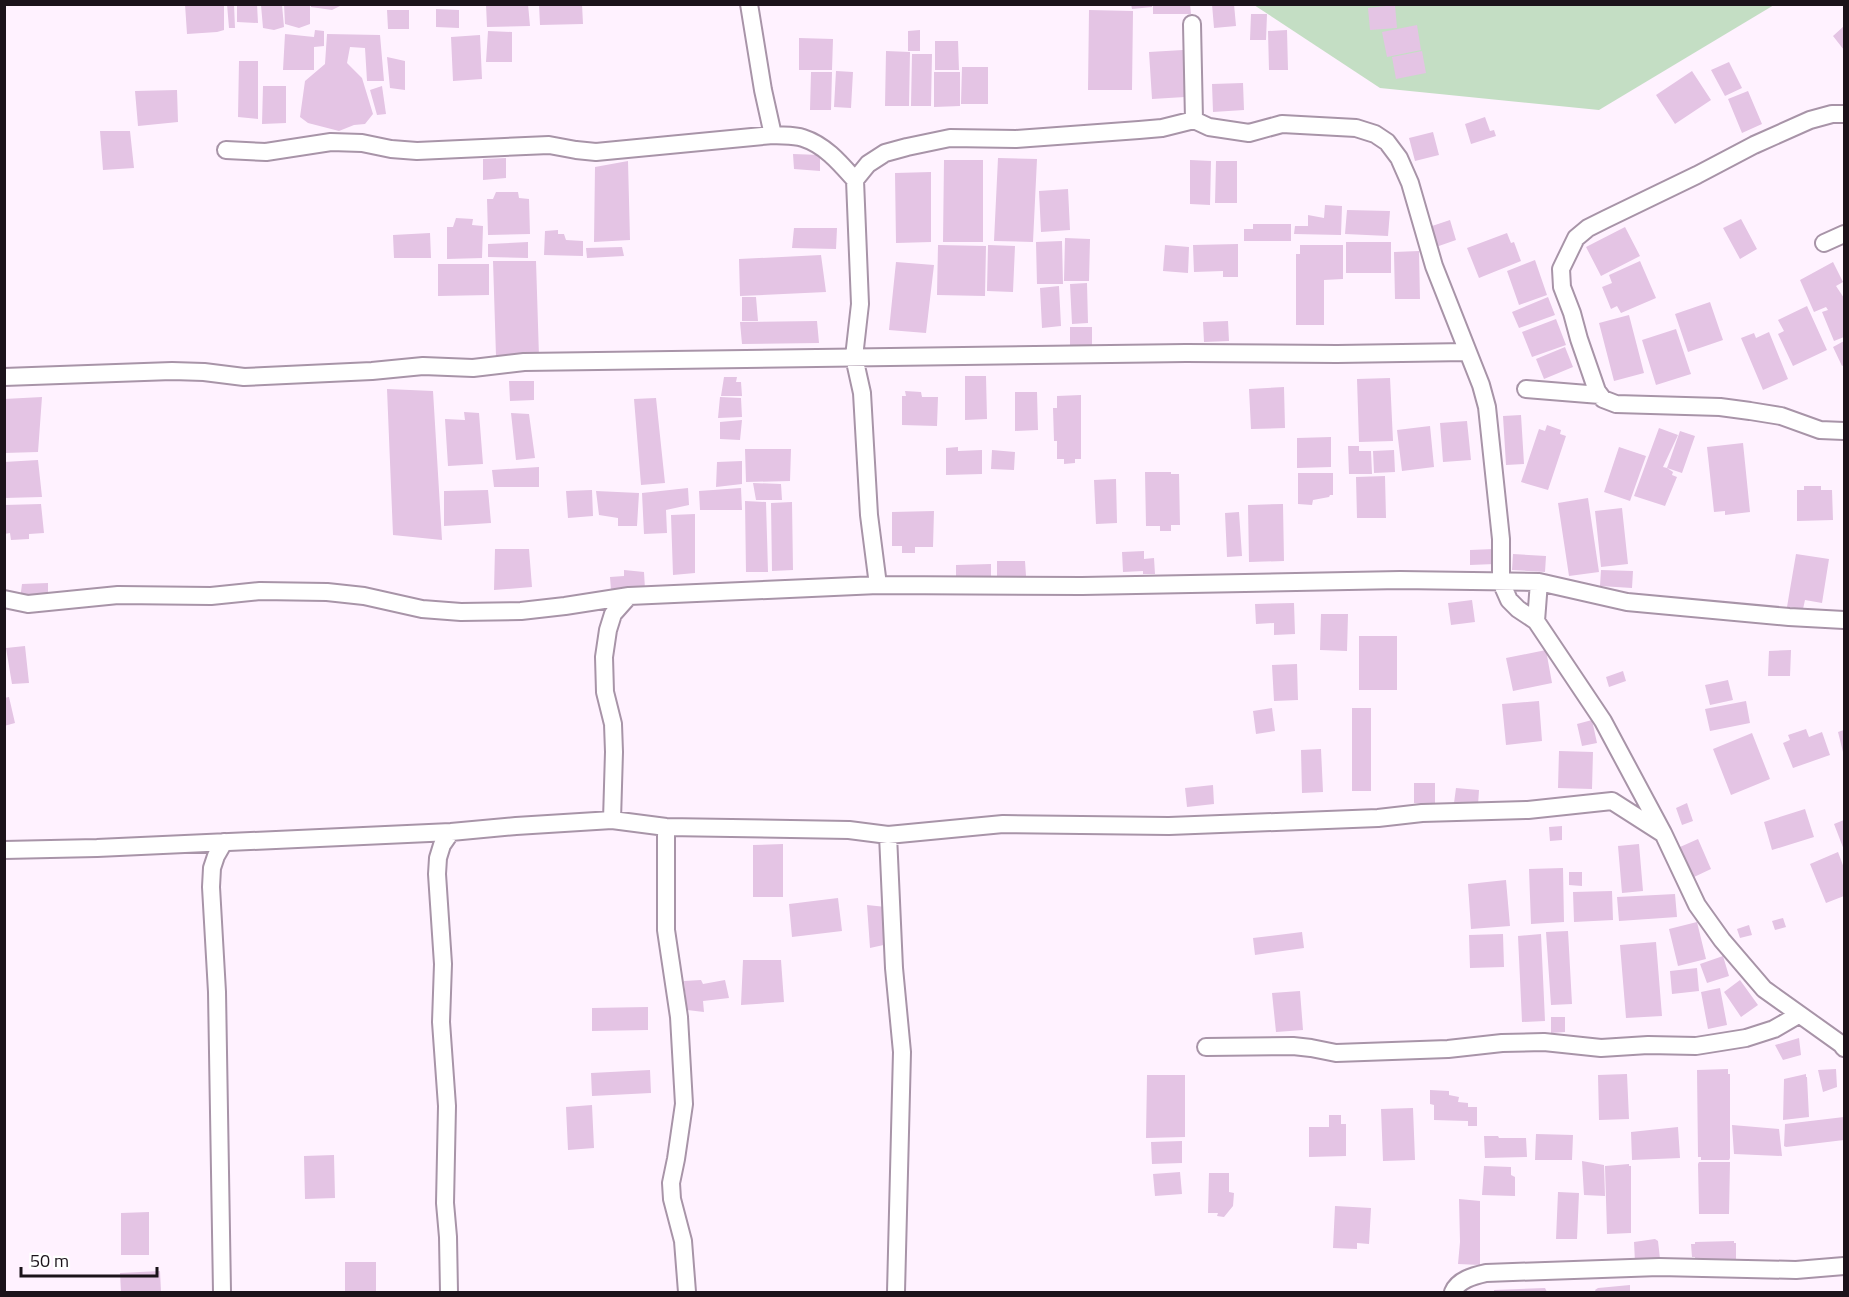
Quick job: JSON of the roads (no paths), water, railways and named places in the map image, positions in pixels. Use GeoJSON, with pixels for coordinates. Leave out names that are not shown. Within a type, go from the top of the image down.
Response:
{"type":"FeatureCollection","features":[{"type":"Feature","properties":{"kind":"street"},"geometry":{"type":"LineString","coordinates":[[749,4],[773,135]]}},
{"type":"Feature","properties":{"kind":"street"},"geometry":{"type":"LineString","coordinates":[[1192,24],[1194,120]]}},
{"type":"Feature","properties":{"kind":"street"},"geometry":{"type":"LineString","coordinates":[[1845,114],[1832,114],[1810,120],[1754,145],[1588,228],[1576,238],[1561,269],[1562,287],[1594,384],[1603,399],[1616,404],[1720,407],[1781,416],[1820,430],[1845,431]]}},
{"type":"Feature","properties":{"kind":"street"},"geometry":{"type":"LineString","coordinates":[[855,180],[868,164],[885,153],[950,138],[1016,138],[1138,130],[1162,128],[1194,120],[1209,127],[1249,133],[1281,124],[1356,128],[1375,134],[1387,142],[1400,158],[1410,183],[1434,266],[1481,385],[1487,407],[1501,539],[1501,582],[1509,600],[1536,621],[1603,721],[1663,833],[1698,905],[1722,940],[1764,989],[1845,1048]]}},
{"type":"Feature","properties":{"kind":"street"},"geometry":{"type":"LineString","coordinates":[[226,150],[266,152],[331,142],[362,143],[417,151],[549,145],[596,152],[773,135],[801,138],[818,145],[831,154],[855,180],[860,304],[854,357],[862,393],[869,515],[878,585]]}},
{"type":"Feature","properties":{"kind":"street"},"geometry":{"type":"LineString","coordinates":[[1824,243],[1845,234]]}},
{"type":"Feature","properties":{"kind":"street"},"geometry":{"type":"LineString","coordinates":[[4,377],[172,371],[244,377],[372,371],[423,366],[473,368],[524,362],[1186,353],[1467,352]]}},
{"type":"Feature","properties":{"kind":"street"},"geometry":{"type":"LineString","coordinates":[[1526,389],[1600,395]]}},
{"type":"Feature","properties":{"kind":"street"},"geometry":{"type":"LineString","coordinates":[[4,599],[28,603],[118,595],[211,596],[260,591],[327,592],[364,596],[422,609],[461,612],[521,611],[629,596],[878,585],[1082,586],[1400,580],[1539,582],[1627,602],[1790,618],[1845,620]]}},
{"type":"Feature","properties":{"kind":"street"},"geometry":{"type":"LineString","coordinates":[[1536,621],[1539,582]]}},
{"type":"Feature","properties":{"kind":"street"},"geometry":{"type":"LineString","coordinates":[[612,820],[613,724],[605,692],[604,657],[613,614],[629,596]]}},
{"type":"Feature","properties":{"kind":"street"},"geometry":{"type":"LineString","coordinates":[[4,850],[96,849],[451,832],[612,820],[666,827],[849,830],[888,835],[1003,824],[1169,826],[1378,818],[1422,813],[1528,810],[1612,801],[1663,833]]}},
{"type":"Feature","properties":{"kind":"street"},"geometry":{"type":"LineString","coordinates":[[666,827],[666,930],[679,1017],[684,1104],[671,1183],[672,1198],[683,1240],[687,1293]]}},
{"type":"Feature","properties":{"kind":"street"},"geometry":{"type":"LineString","coordinates":[[449,1293],[444,1179],[447,1106],[441,1022],[443,964],[437,874],[442,845],[451,832]]}},
{"type":"Feature","properties":{"kind":"street"},"geometry":{"type":"LineString","coordinates":[[888,835],[894,968],[902,1052],[894,1282],[896,1293]]}},
{"type":"Feature","properties":{"kind":"street"},"geometry":{"type":"LineString","coordinates":[[222,1293],[217,992],[211,887],[212,868],[224,842]]}},
{"type":"Feature","properties":{"kind":"street"},"geometry":{"type":"LineString","coordinates":[[1206,1047],[1293,1046],[1346,1053],[1544,1042],[1601,1048],[1648,1045],[1696,1046],[1746,1038],[1774,1029],[1798,1015]]}},
{"type":"Feature","properties":{"kind":"street"},"geometry":{"type":"LineString","coordinates":[[1453,1293],[1456,1286],[1469,1278],[1486,1273],[1659,1267],[1796,1270],[1845,1266]]}}]}
